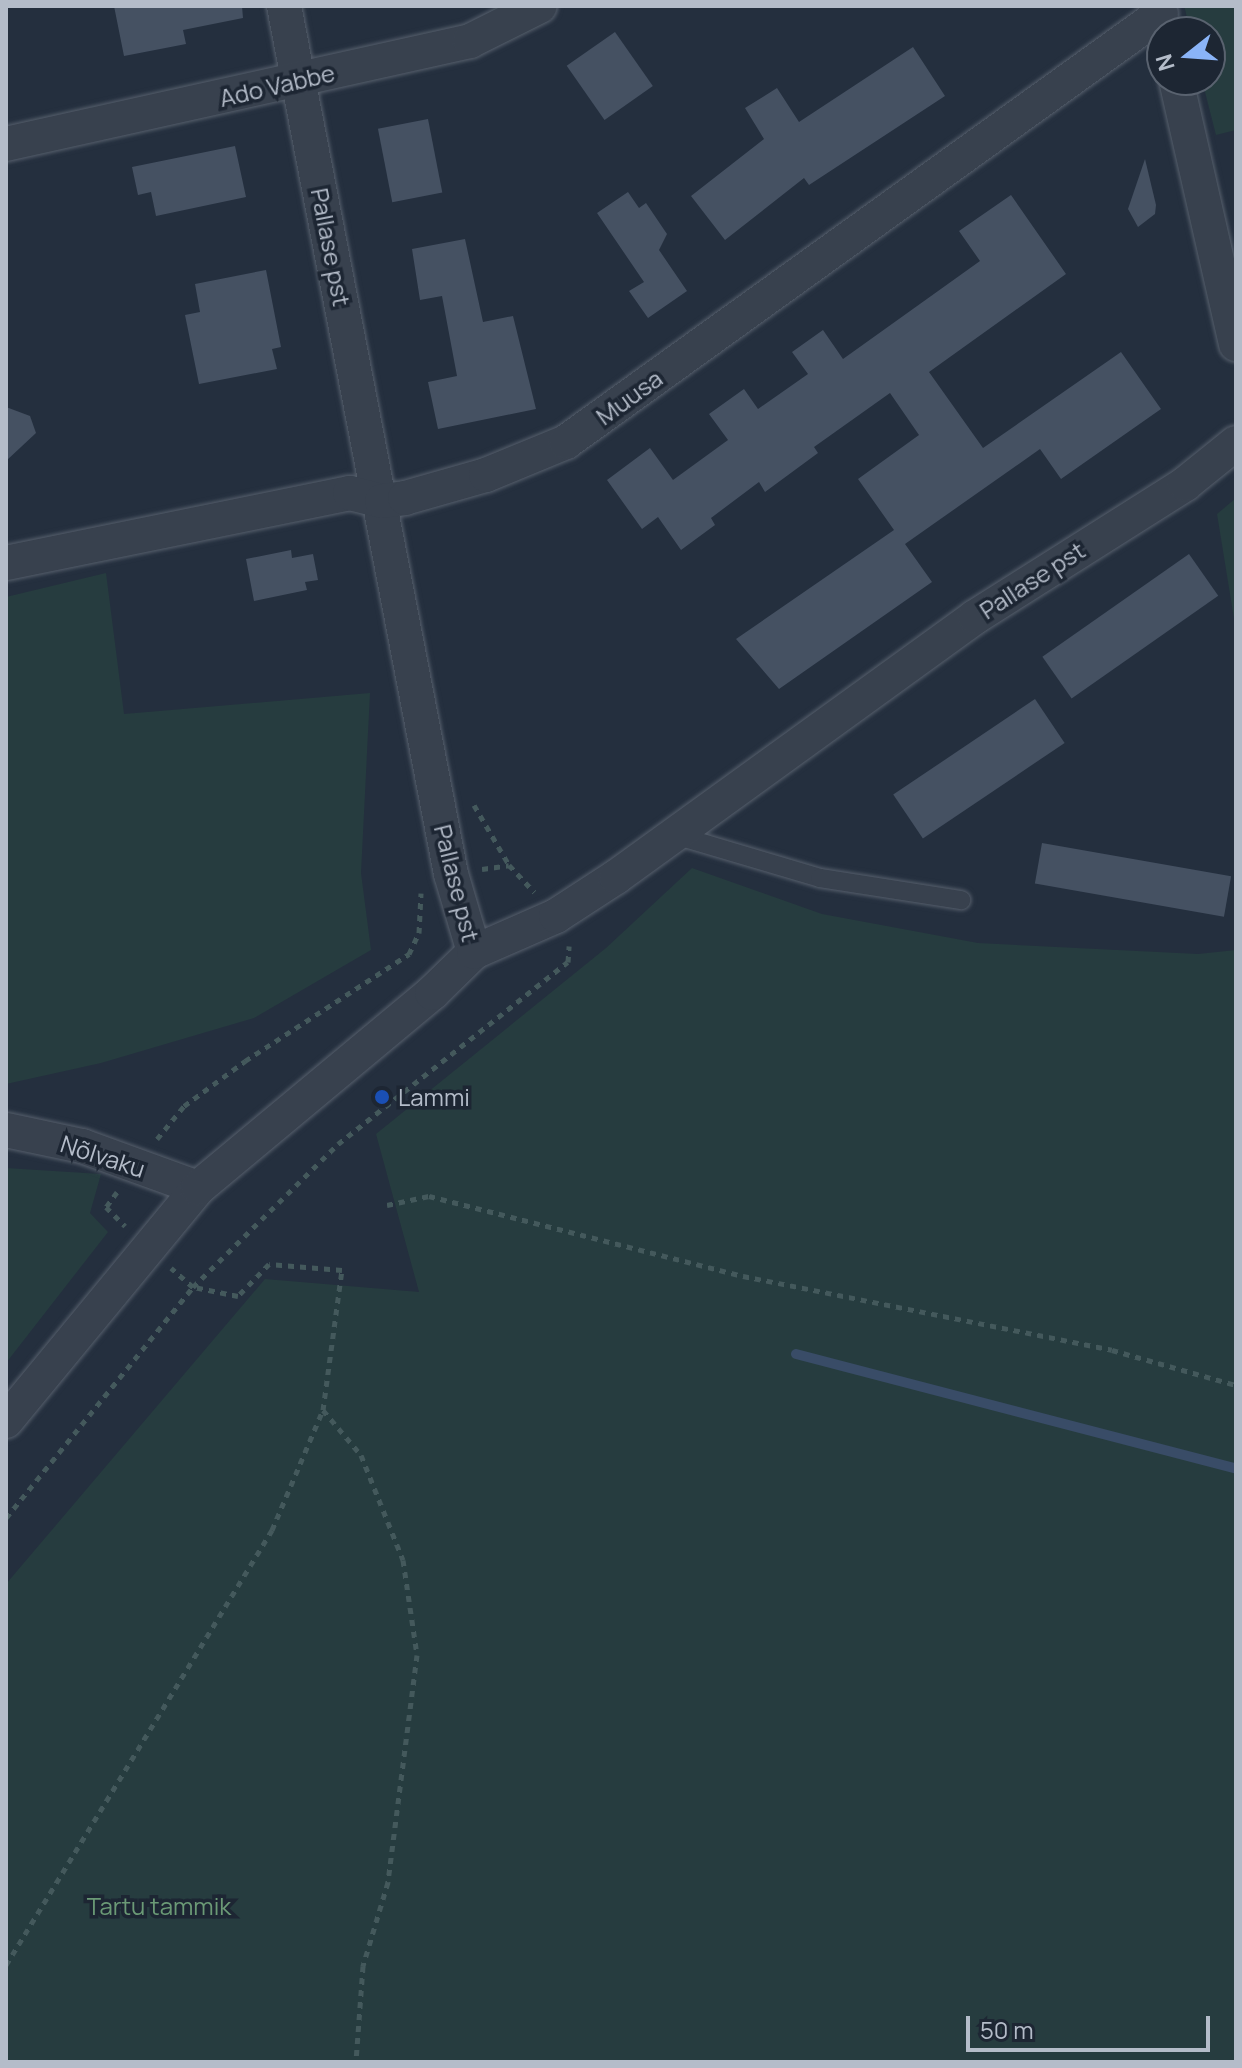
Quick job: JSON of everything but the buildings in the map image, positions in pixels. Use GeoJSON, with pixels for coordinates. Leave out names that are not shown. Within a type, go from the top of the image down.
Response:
{"type":"FeatureCollection","features":[{"type":"Feature","properties":{"kind":"street","name":"Pallase pst"},"geometry":{"type":"LineString","coordinates":[[284,6],[382,501],[451,874],[474,952],[556,916],[675,835],[975,617],[1185,484],[1236,443]]}},
{"type":"Feature","properties":{"kind":"street","name":"Ado Vabbe"},"geometry":{"type":"LineString","coordinates":[[6,144],[470,41],[540,6]]}},
{"type":"Feature","properties":{"kind":"street","name":"Muusa"},"geometry":{"type":"LineString","coordinates":[[6,563],[350,493],[382,501],[437,491],[566,442],[1146,28]]}},
{"type":"Feature","properties":{"kind":"street"},"geometry":{"type":"LineString","coordinates":[[1180,96],[1236,344]]}},
{"type":"Feature","properties":{"kind":"street"},"geometry":{"type":"LineString","coordinates":[[6,1421],[198,1188],[432,993],[474,952]]}},
{"type":"Feature","properties":{"kind":"street","name":"Nõlvaku"},"geometry":{"type":"LineString","coordinates":[[6,1130],[82,1146],[198,1188]]}},
{"type":"Feature","properties":{"kind":"lane"},"geometry":{"type":"LineString","coordinates":[[675,835],[820,878],[961,900]]}},
{"type":"Feature","properties":{"kind":"path"},"geometry":{"type":"LineString","coordinates":[[135,1165],[184,1106],[409,954],[419,933],[424,885],[451,874],[509,865]]}},
{"type":"Feature","properties":{"kind":"path"},"geometry":{"type":"LineString","coordinates":[[387,1205],[429,1196],[743,1276],[1112,1350],[1236,1385]]}},
{"type":"Feature","properties":{"kind":"path"},"geometry":{"type":"LineString","coordinates":[[6,1965],[272,1530],[323,1410],[342,1270],[269,1264],[238,1296],[193,1287]]}},
{"type":"Feature","properties":{"kind":"path"},"geometry":{"type":"LineString","coordinates":[[323,1410],[361,1455],[403,1560],[417,1655],[388,1882],[363,1966],[354,2034],[356,2062]]}},
{"type":"Feature","properties":{"kind":"green space"},"geometry":{"type":"Polygon","coordinates":[[[1184,6],[1236,6],[1236,130],[1216,135],[1206,96],[1226,96],[1226,16],[1187,16],[1184,6]]]}},
{"type":"Feature","properties":{"kind":"green space"},"geometry":{"type":"Polygon","coordinates":[[[1236,498],[1236,631],[1217,514],[1236,498]]]}},
{"type":"Feature","properties":{"kind":"green space"},"geometry":{"type":"Polygon","coordinates":[[[106,573],[124,714],[370,693],[361,873],[371,950],[254,1018],[101,1063],[6,1084],[6,597],[106,573]]]}},
{"type":"Feature","properties":{"kind":"green space","name":"Tartu tammik"},"geometry":{"type":"Polygon","coordinates":[[[692,868],[822,914],[978,943],[1198,954],[1236,950],[1236,2062],[6,2062],[6,1584],[265,1279],[419,1292],[376,1134],[606,948],[692,868]]]}},
{"type":"Feature","properties":{"kind":"green space"},"geometry":{"type":"Polygon","coordinates":[[[6,1168],[101,1174],[90,1213],[108,1232],[6,1363],[6,1168]]]}},
{"type":"Feature","properties":{"kind":"waterway"},"geometry":{"type":"LineString","coordinates":[[796,1354],[1236,1469]]}},
{"type":"Feature","properties":{"kind":"place","name":"Lammi"},"geometry":{"type":"Point","coordinates":[382,1097]}}]}
